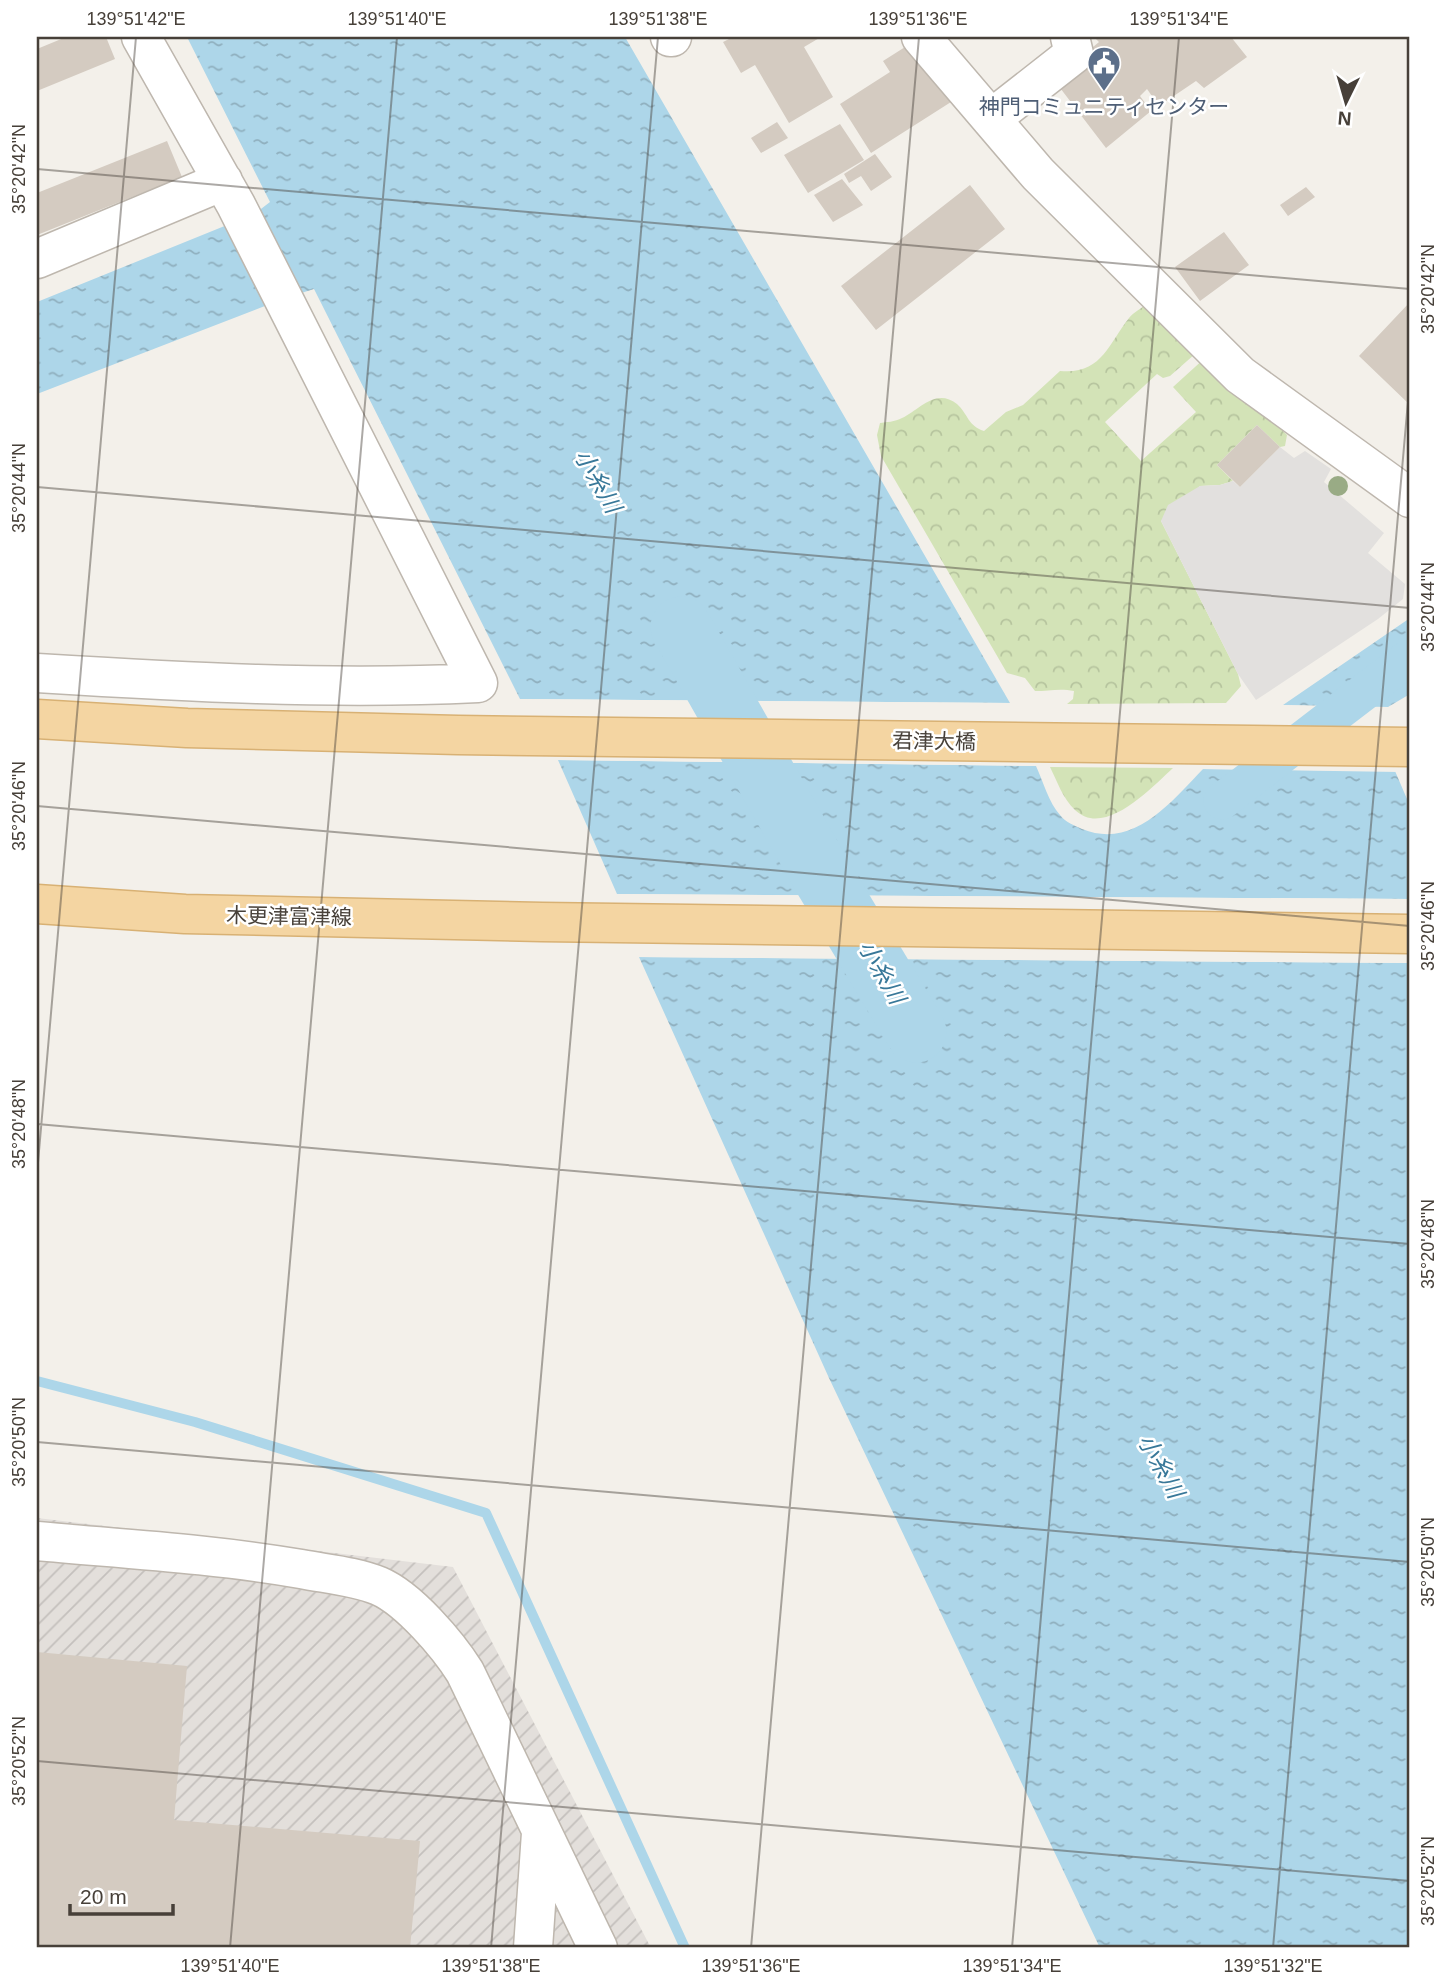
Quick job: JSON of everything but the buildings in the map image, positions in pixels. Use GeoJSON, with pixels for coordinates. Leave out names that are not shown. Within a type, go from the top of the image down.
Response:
{"type":"FeatureCollection","features":[{"type":"Feature","properties":{"kind":"main road","name":"君津大橋"},"geometry":{"type":"LineString","coordinates":[[37,719],[187,728],[458,735],[1410,747]]}},
{"type":"Feature","properties":{"kind":"main road","name":"木更津富津線"},"geometry":{"type":"LineString","coordinates":[[37,904],[185,914],[542,922],[1410,934]]}},
{"type":"Feature","properties":{"kind":"street"},"geometry":{"type":"LineString","coordinates":[[37,673],[225,684],[388,687],[478,683],[230,193],[141,37]]}},
{"type":"Feature","properties":{"kind":"street"},"geometry":{"type":"LineString","coordinates":[[921,37],[1038,174],[1240,375],[1410,498]]}},
{"type":"Feature","properties":{"kind":"street"},"geometry":{"type":"LineString","coordinates":[[991,119],[1074,54],[1070,37]]}},
{"type":"Feature","properties":{"kind":"street"},"geometry":{"type":"LineString","coordinates":[[37,259],[230,193]]}},
{"type":"Feature","properties":{"kind":"street"},"geometry":{"type":"LineString","coordinates":[[37,1541],[254,1561],[380,1587],[401,1601],[450,1648],[480,1701],[598,1948]]}},
{"type":"Feature","properties":{"kind":"street"},"geometry":{"type":"LineString","coordinates":[[533,1948],[541,1831]]}},
{"type":"Feature","properties":{"kind":"shaded area"},"geometry":{"type":"Polygon","coordinates":[[[1280,447],[1294,458],[1305,451],[1331,469],[1324,482],[1384,533],[1368,553],[1405,584],[1403,599],[1378,619],[1256,700],[1238,674],[1161,521],[1168,505],[1200,486],[1233,481],[1240,487],[1280,447]]]}},
{"type":"Feature","properties":{"kind":"shaded area"},"geometry":{"type":"Polygon","coordinates":[[[37,1518],[453,1567],[651,1948],[37,1948],[37,1518]]]}},
{"type":"Feature","properties":{"kind":"green space"},"geometry":{"type":"Polygon","coordinates":[[[1147,304],[1195,354],[1170,376],[1163,378],[1157,374],[1105,422],[1141,461],[1196,412],[1173,387],[1206,357],[1287,435],[1285,446],[1280,447],[1257,425],[1217,465],[1233,481],[1200,486],[1161,521],[1238,674],[1241,686],[1226,703],[1067,704],[1073,699],[1074,691],[1035,691],[1025,678],[1007,673],[881,456],[877,435],[880,423],[899,419],[928,402],[942,398],[957,404],[971,423],[984,431],[1006,412],[1023,405],[1060,371],[1074,371],[1094,363],[1109,348],[1129,318],[1147,304]]]}},
{"type":"Feature","properties":{"kind":"green space"},"geometry":{"type":"Polygon","coordinates":[[[1050,767],[1173,768],[1128,807],[1100,818],[1087,817],[1071,806],[1050,767]]]}},
{"type":"Feature","properties":{"kind":"water"},"geometry":{"type":"Polygon","coordinates":[[[187,37],[625,37],[1010,703],[520,699],[314,289],[295,295],[253,215],[270,202],[187,37]]]}},
{"type":"Feature","properties":{"kind":"water"},"geometry":{"type":"Polygon","coordinates":[[[232,223],[270,304],[37,394],[37,302],[232,223]]]}},
{"type":"Feature","properties":{"kind":"water"},"geometry":{"type":"Polygon","coordinates":[[[1410,618],[1410,694],[1388,707],[1283,705],[1410,618]]]}},
{"type":"Feature","properties":{"kind":"water"},"geometry":{"type":"Polygon","coordinates":[[[558,760],[1036,766],[1049,798],[1062,817],[1070,824],[1101,834],[1135,828],[1150,819],[1203,769],[1395,771],[1410,806],[1410,899],[617,894],[558,760]]]}},
{"type":"Feature","properties":{"kind":"water"},"geometry":{"type":"Polygon","coordinates":[[[639,957],[1410,963],[1410,1948],[1100,1948],[829,1378],[639,957]]]}},
{"type":"Feature","properties":{"kind":"pier"},"geometry":{"type":"Polygon","coordinates":[[[516,699],[1013,703],[1009,707],[520,702],[516,699]]]}},
{"type":"Feature","properties":{"kind":"pier"},"geometry":{"type":"Polygon","coordinates":[[[1279,705],[1395,708],[1388,711],[1282,708],[1279,705]]]}},
{"type":"Feature","properties":{"kind":"pier"},"geometry":{"type":"Polygon","coordinates":[[[558,757],[1036,763],[1040,766],[555,760],[558,757]]]}},
{"type":"Feature","properties":{"kind":"pier"},"geometry":{"type":"Polygon","coordinates":[[[1203,765],[1395,768],[1399,772],[1198,769],[1203,765]]]}},
{"type":"Feature","properties":{"kind":"pier"},"geometry":{"type":"Polygon","coordinates":[[[614,894],[1410,899],[1410,903],[617,897],[614,894]]]}},
{"type":"Feature","properties":{"kind":"pier"},"geometry":{"type":"Polygon","coordinates":[[[639,954],[1410,959],[1410,963],[635,957],[639,954]]]}},
{"type":"Feature","properties":{"kind":"waterway","name":"小糸川"},"geometry":{"type":"LineString","coordinates":[[681,627],[820,872],[916,1032]]}},
{"type":"Feature","properties":{"kind":"waterway"},"geometry":{"type":"LineString","coordinates":[[1222,801],[1410,657]]}},
{"type":"Feature","properties":{"kind":"waterway"},"geometry":{"type":"LineString","coordinates":[[37,1381],[195,1422],[486,1513],[685,1948]]}},
{"type":"Feature","properties":{"kind":"place","name":"神門コミュニティセンター"},"geometry":{"type":"Point","coordinates":[1104,93]}}]}
